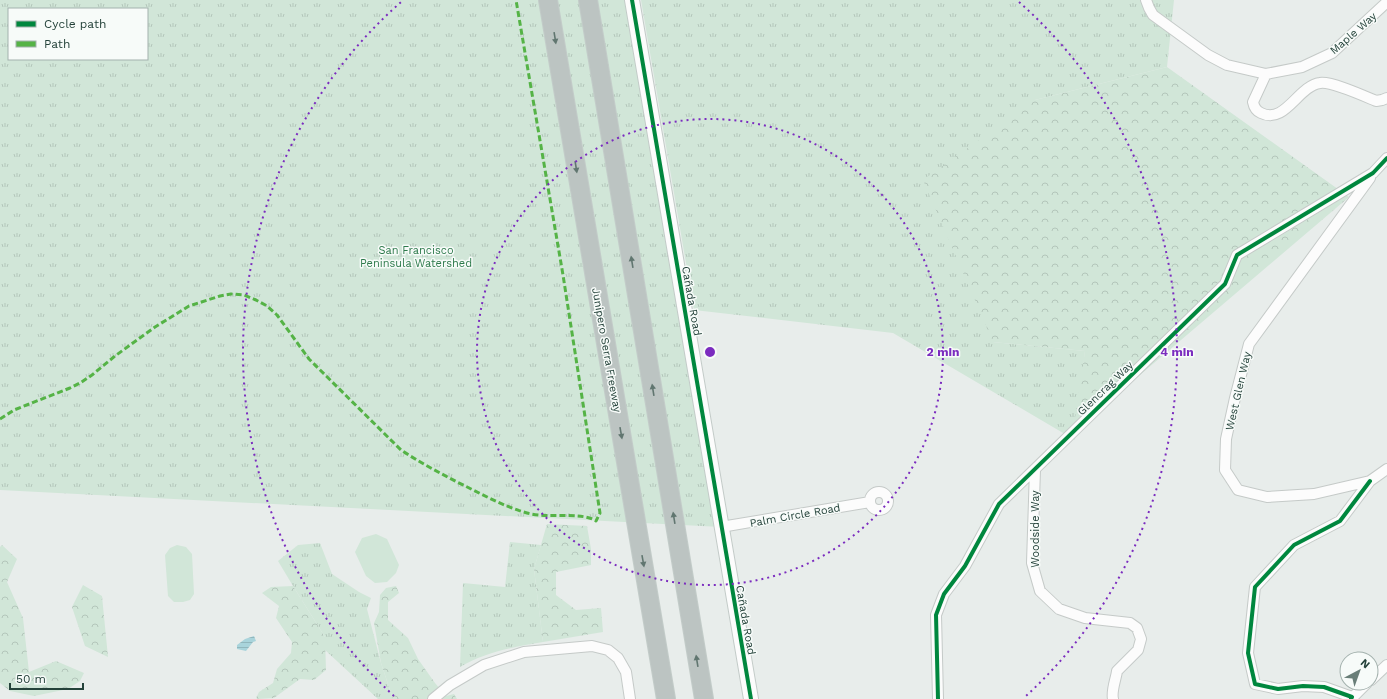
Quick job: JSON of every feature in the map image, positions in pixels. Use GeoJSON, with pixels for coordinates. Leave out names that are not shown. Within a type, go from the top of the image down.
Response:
{"type":"FeatureCollection","features":[{"type":"Feature","properties":{"kind":"highway","name":"Junipero Serra Freeway"},"geometry":{"type":"LineString","coordinates":[[548,0],[666,699]]}},
{"type":"Feature","properties":{"kind":"highway"},"geometry":{"type":"LineString","coordinates":[[588,0],[704,699]]}},
{"type":"Feature","properties":{"kind":"main road","name":"Cañada Road"},"geometry":{"type":"LineString","coordinates":[[632,0],[751,699]]}},
{"type":"Feature","properties":{"kind":"street"},"geometry":{"type":"LineString","coordinates":[[1146,0],[1153,15],[1208,55],[1227,65],[1266,74],[1253,102],[1257,111],[1266,116],[1273,116],[1284,110],[1304,91],[1320,82],[1329,83],[1376,101],[1387,98]]}},
{"type":"Feature","properties":{"kind":"street","name":"Maple Way"},"geometry":{"type":"LineString","coordinates":[[1266,74],[1302,67],[1332,53],[1387,2]]}},
{"type":"Feature","properties":{"kind":"street","name":"Glencrag Way"},"geometry":{"type":"LineString","coordinates":[[938,699],[936,615],[944,594],[965,566],[999,504],[1225,284],[1237,255],[1373,173],[1387,158]]}},
{"type":"Feature","properties":{"kind":"street","name":"West Glen Way"},"geometry":{"type":"LineString","coordinates":[[1373,173],[1249,344],[1235,398],[1228,433],[1225,470],[1238,490],[1267,497],[1314,494],[1370,481],[1387,469]]}},
{"type":"Feature","properties":{"kind":"street","name":"Woodside Way"},"geometry":{"type":"LineString","coordinates":[[1035,469],[1032,563],[1040,590],[1059,609],[1085,618],[1130,624],[1137,628],[1141,639],[1138,650],[1117,671],[1116,683],[1112,694],[1113,699]]}},
{"type":"Feature","properties":{"kind":"street"},"geometry":{"type":"LineString","coordinates":[[1352,698],[1324,687],[1303,686],[1278,689],[1255,684],[1248,653],[1255,587],[1294,545],[1340,521],[1370,481]]}},
{"type":"Feature","properties":{"kind":"street","name":"Palm Circle Road"},"geometry":{"type":"LineString","coordinates":[[721,527],[870,502]]}},
{"type":"Feature","properties":{"kind":"street"},"geometry":{"type":"LineString","coordinates":[[433,699],[450,685],[484,665],[524,652],[592,646],[608,650],[618,658],[626,672],[630,699]]}},
{"type":"Feature","properties":{"kind":"street"},"geometry":{"type":"LineString","coordinates":[[1379,672],[1387,665]]}},
{"type":"Feature","properties":{"kind":"green space","name":"San Francisco Peninsula Watershed"},"geometry":{"type":"Polygon","coordinates":[[[0,0],[632,0],[721,527],[0,490],[0,0]]]}},
{"type":"Feature","properties":{"kind":"green space"},"geometry":{"type":"Polygon","coordinates":[[[641,0],[1174,0],[1167,67],[1035,100],[993,342],[1085,351],[1075,440],[893,333],[694,310],[641,0]]]}},
{"type":"Feature","properties":{"kind":"green space"},"geometry":{"type":"Polygon","coordinates":[[[1167,67],[1349,197],[1073,432],[1085,351],[993,342],[923,180],[1035,100],[1167,67]]]}},
{"type":"Feature","properties":{"kind":"green space"},"geometry":{"type":"Polygon","coordinates":[[[547,524],[587,526],[591,549],[591,565],[556,572],[556,595],[576,610],[601,608],[603,632],[543,642],[534,569],[547,524]]]}},
{"type":"Feature","properties":{"kind":"green space"},"geometry":{"type":"Polygon","coordinates":[[[376,534],[387,539],[399,565],[396,573],[387,582],[375,583],[366,576],[355,552],[362,538],[376,534]]]}},
{"type":"Feature","properties":{"kind":"green space"},"geometry":{"type":"Polygon","coordinates":[[[510,542],[541,545],[534,569],[543,642],[511,648],[479,657],[460,667],[463,583],[505,587],[510,542]]]}},
{"type":"Feature","properties":{"kind":"green space"},"geometry":{"type":"Polygon","coordinates":[[[320,543],[332,574],[371,598],[367,609],[381,663],[393,699],[378,699],[325,650],[325,637],[278,561],[298,545],[320,543]]]}},
{"type":"Feature","properties":{"kind":"green space"},"geometry":{"type":"Polygon","coordinates":[[[2,545],[17,559],[7,582],[23,618],[29,672],[56,661],[84,673],[80,681],[68,689],[34,696],[10,691],[0,683],[0,547],[2,545]]]}},
{"type":"Feature","properties":{"kind":"green space"},"geometry":{"type":"Polygon","coordinates":[[[177,545],[186,547],[192,554],[194,594],[190,600],[183,602],[174,602],[168,596],[165,555],[170,548],[177,545]]]}},
{"type":"Feature","properties":{"kind":"green space"},"geometry":{"type":"Polygon","coordinates":[[[83,585],[102,596],[108,657],[85,646],[72,607],[83,585]]]}},
{"type":"Feature","properties":{"kind":"green space"},"geometry":{"type":"Polygon","coordinates":[[[293,586],[325,637],[326,670],[314,680],[300,679],[274,698],[258,699],[256,698],[259,692],[273,683],[277,669],[291,653],[292,642],[276,618],[279,606],[262,593],[271,587],[293,586]]]}},
{"type":"Feature","properties":{"kind":"green space"},"geometry":{"type":"Polygon","coordinates":[[[396,586],[399,593],[388,602],[388,620],[408,638],[418,659],[446,696],[454,694],[457,699],[393,699],[381,663],[374,623],[379,612],[380,595],[386,588],[396,586]]]}},
{"type":"Feature","properties":{"kind":"water"},"geometry":{"type":"Polygon","coordinates":[[[254,636],[256,641],[253,642],[246,651],[237,649],[237,645],[245,639],[254,636]]]}},
{"type":"Feature","properties":{"kind":"marked path"},"geometry":{"type":"LineString","coordinates":[[0,419],[14,410],[80,383],[155,327],[189,306],[220,296],[231,294],[244,295],[267,306],[277,315],[309,359],[401,450],[457,482],[509,507],[535,515],[582,516],[596,521],[600,513],[563,275],[516,0]]}},
{"type":"Feature","properties":{"kind":"cycle path"},"geometry":{"type":"LineString","coordinates":[[632,0],[751,699]]}},
{"type":"Feature","properties":{"kind":"cycle path"},"geometry":{"type":"LineString","coordinates":[[938,699],[936,615],[944,594],[965,566],[999,504],[1225,284],[1237,255],[1373,173],[1387,158]]}},
{"type":"Feature","properties":{"kind":"cycle path"},"geometry":{"type":"LineString","coordinates":[[1351,699],[1352,697],[1324,687],[1303,686],[1278,689],[1255,684],[1248,653],[1255,587],[1294,545],[1340,521],[1370,481]]}}]}
